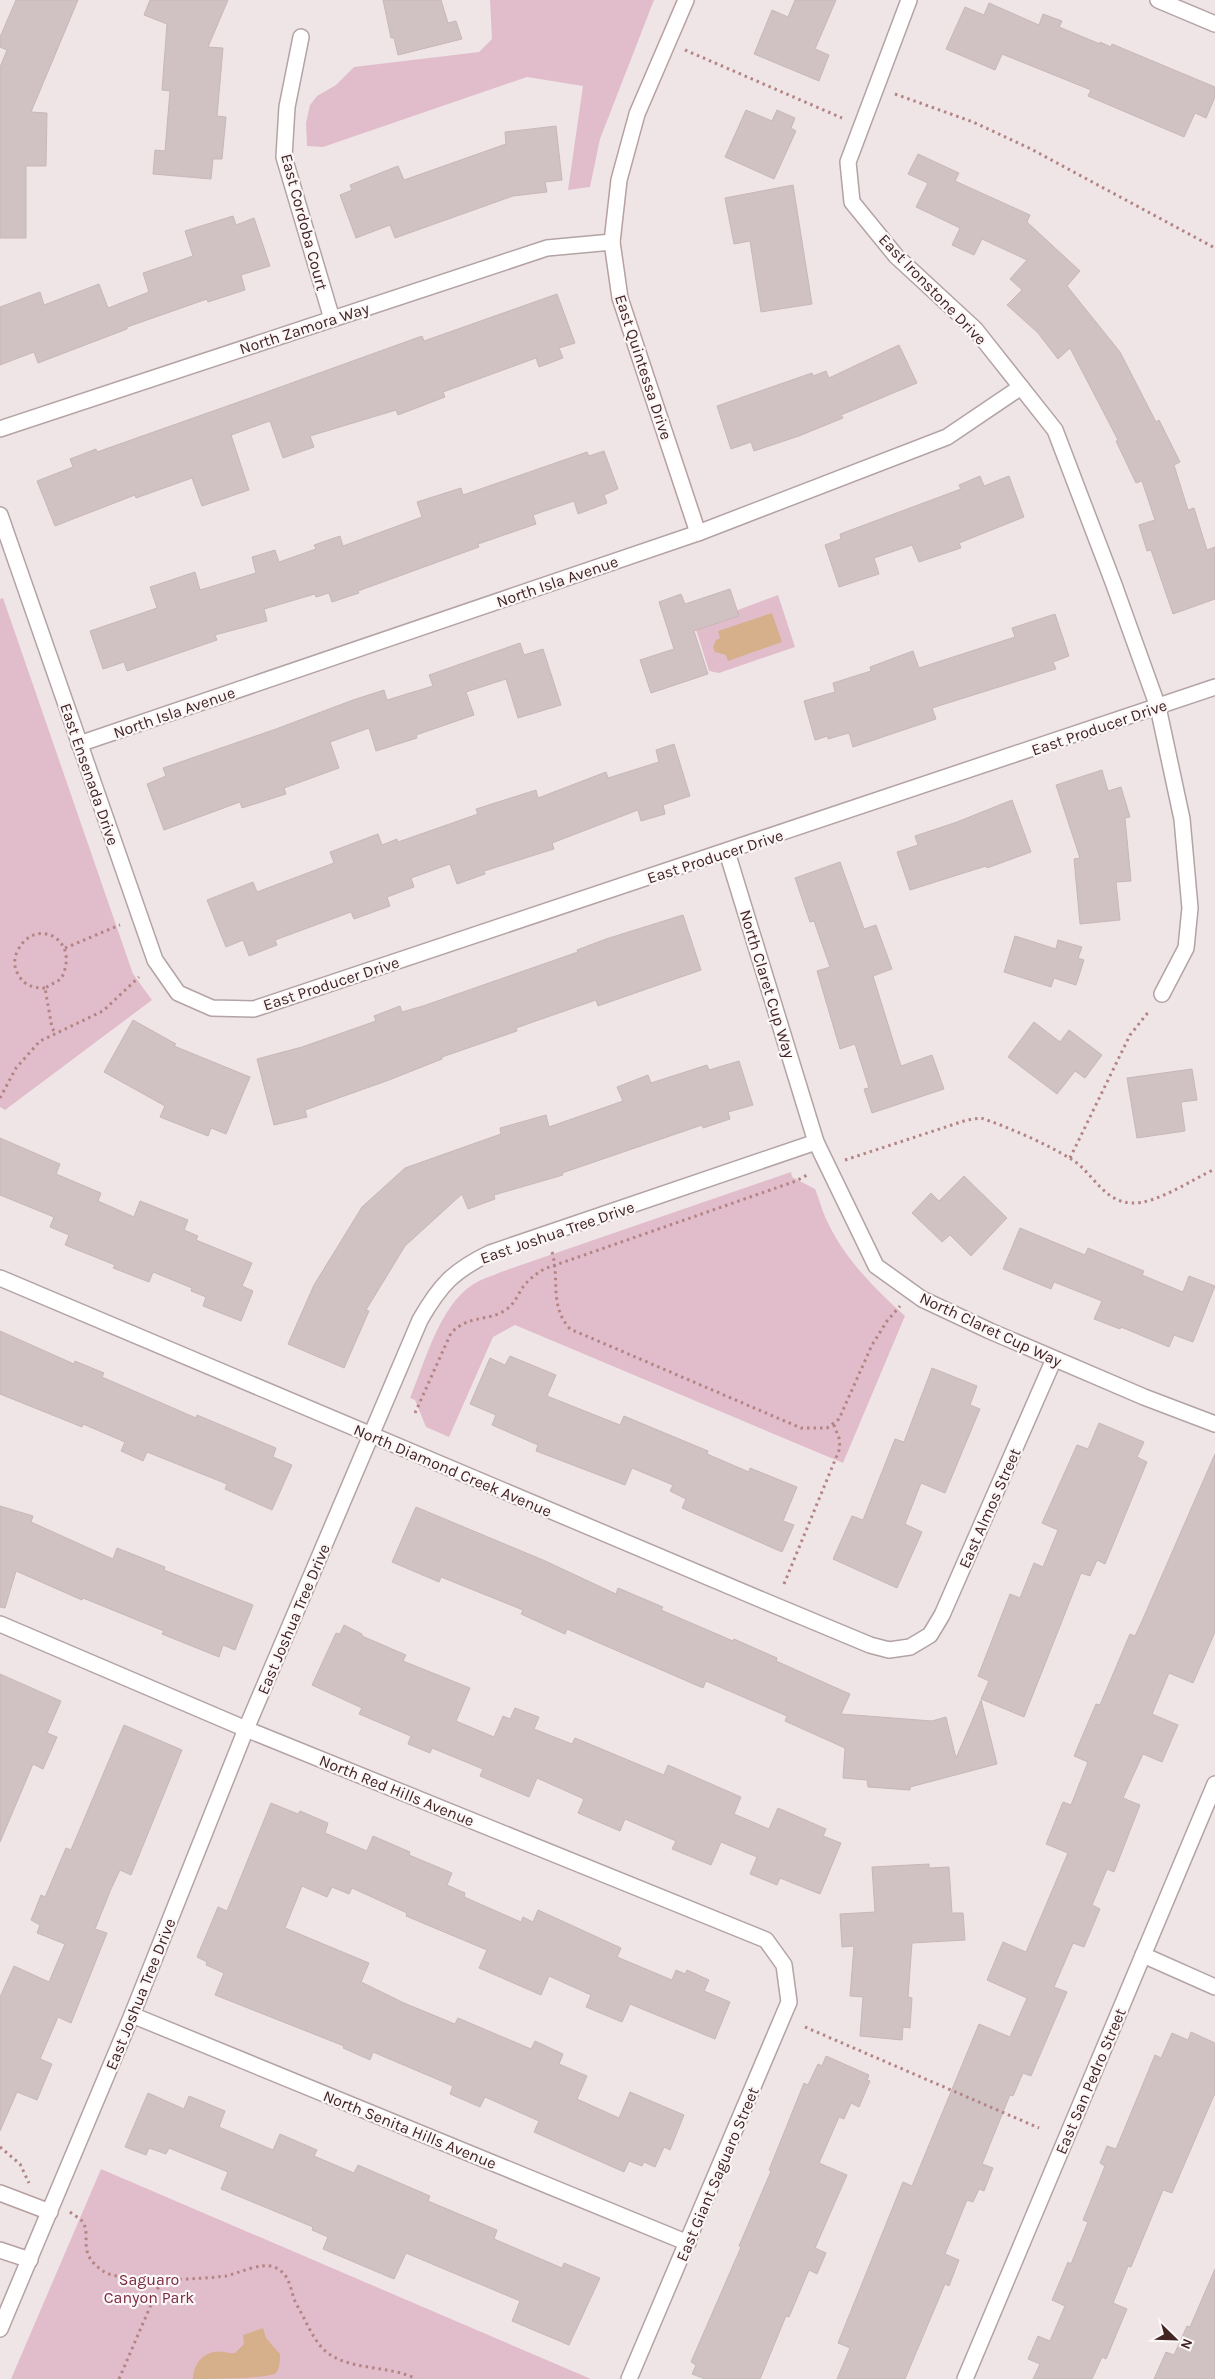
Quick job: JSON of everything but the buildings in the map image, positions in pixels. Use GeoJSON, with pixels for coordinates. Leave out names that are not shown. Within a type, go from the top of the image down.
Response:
{"type":"FeatureCollection","features":[{"type":"Feature","properties":{"kind":"street","name":"East Quintessa Drive"},"geometry":{"type":"LineString","coordinates":[[686,0],[635,124],[619,180],[612,242],[620,298],[698,533]]}},
{"type":"Feature","properties":{"kind":"street","name":"East Ironstone Drive"},"geometry":{"type":"LineString","coordinates":[[909,0],[848,162],[852,202],[896,256],[975,329],[1055,430],[1114,582],[1158,707],[1182,820],[1190,908],[1186,948],[1162,994]]}},
{"type":"Feature","properties":{"kind":"street"},"geometry":{"type":"LineString","coordinates":[[1158,0],[1215,24]]}},
{"type":"Feature","properties":{"kind":"street","name":"East Cordoba Court"},"geometry":{"type":"LineString","coordinates":[[301,37],[287,107],[284,157],[332,318]]}},
{"type":"Feature","properties":{"kind":"street","name":"North Zamora Way"},"geometry":{"type":"LineString","coordinates":[[0,429],[547,248],[612,242]]}},
{"type":"Feature","properties":{"kind":"street","name":"North Isla Avenue"},"geometry":{"type":"LineString","coordinates":[[79,744],[698,533],[946,437],[1021,387]]}},
{"type":"Feature","properties":{"kind":"street","name":"East Ensenada Drive"},"geometry":{"type":"LineString","coordinates":[[0,515],[155,960],[178,993],[212,1008]]}},
{"type":"Feature","properties":{"kind":"street","name":"East Producer Drive"},"geometry":{"type":"LineString","coordinates":[[212,1008],[254,1009],[1215,687]]}},
{"type":"Feature","properties":{"kind":"street","name":"North Claret Cup Way"},"geometry":{"type":"LineString","coordinates":[[727,852],[816,1142],[876,1266],[922,1299],[990,1331],[1215,1424]]}},
{"type":"Feature","properties":{"kind":"street","name":"East Joshua Tree Drive"},"geometry":{"type":"LineString","coordinates":[[0,2329],[132,2015],[246,1729],[420,1320],[432,1298],[450,1277],[468,1264],[490,1253],[816,1142]]}},
{"type":"Feature","properties":{"kind":"street","name":"North Diamond Creek Avenue"},"geometry":{"type":"LineString","coordinates":[[0,1278],[870,1645],[889,1650],[910,1647]]}},
{"type":"Feature","properties":{"kind":"street","name":"East Almos Street"},"geometry":{"type":"LineString","coordinates":[[910,1647],[930,1634],[942,1615],[1054,1359]]}},
{"type":"Feature","properties":{"kind":"street","name":"North Red Hills Avenue"},"geometry":{"type":"LineString","coordinates":[[0,1624],[246,1729],[766,1940],[784,1965]]}},
{"type":"Feature","properties":{"kind":"street","name":"East San Pedro Street"},"geometry":{"type":"LineString","coordinates":[[965,2379],[1215,1784]]}},
{"type":"Feature","properties":{"kind":"street"},"geometry":{"type":"LineString","coordinates":[[1143,1955],[1215,1987]]}},
{"type":"Feature","properties":{"kind":"street","name":"East Giant Saguaro Street"},"geometry":{"type":"LineString","coordinates":[[630,2379],[789,2002],[784,1965]]}},
{"type":"Feature","properties":{"kind":"street","name":"North Senita Hills Avenue"},"geometry":{"type":"LineString","coordinates":[[132,2015],[688,2243]]}},
{"type":"Feature","properties":{"kind":"street"},"geometry":{"type":"LineString","coordinates":[[0,2193],[50,2212]]}},
{"type":"Feature","properties":{"kind":"street"},"geometry":{"type":"LineString","coordinates":[[0,2250],[30,2260]]}},
{"type":"Feature","properties":{"kind":"path"},"geometry":{"type":"LineString","coordinates":[[668,42],[861,127]]}},
{"type":"Feature","properties":{"kind":"path"},"geometry":{"type":"LineString","coordinates":[[876,86],[973,122],[1031,149],[1215,248]]}},
{"type":"Feature","properties":{"kind":"path"},"geometry":{"type":"LineString","coordinates":[[65,948],[120,925]]}},
{"type":"Feature","properties":{"kind":"path"},"geometry":{"type":"LineString","coordinates":[[38,934],[58,939],[65,948],[68,960],[66,970],[61,979],[45,988],[36,988],[21,980],[15,969],[15,954],[27,938],[38,934]]}},
{"type":"Feature","properties":{"kind":"path"},"geometry":{"type":"LineString","coordinates":[[0,1098],[16,1068],[40,1041],[103,1011],[139,977]]}},
{"type":"Feature","properties":{"kind":"path"},"geometry":{"type":"LineString","coordinates":[[45,988],[52,1028],[56,1034]]}},
{"type":"Feature","properties":{"kind":"path"},"geometry":{"type":"LineString","coordinates":[[1070,1158],[1130,1035],[1162,994]]}},
{"type":"Feature","properties":{"kind":"path"},"geometry":{"type":"LineString","coordinates":[[415,1413],[444,1346],[455,1328],[472,1319],[498,1314],[508,1308],[533,1276],[556,1265],[796,1181],[827,1166],[967,1120],[981,1118],[1070,1158],[1088,1173],[1102,1190],[1115,1200],[1132,1203],[1150,1200],[1215,1169]]}},
{"type":"Feature","properties":{"kind":"path"},"geometry":{"type":"LineString","coordinates":[[547,1234],[556,1265],[556,1304],[560,1319],[570,1329],[787,1423],[816,1429],[827,1428],[839,1419],[872,1344],[887,1321],[912,1292]]}},
{"type":"Feature","properties":{"kind":"path"},"geometry":{"type":"LineString","coordinates":[[784,1584],[840,1448],[839,1438],[833,1423]]}},
{"type":"Feature","properties":{"kind":"path"},"geometry":{"type":"LineString","coordinates":[[805,2027],[1039,2128]]}},
{"type":"Feature","properties":{"kind":"path"},"geometry":{"type":"LineString","coordinates":[[0,2147],[20,2164],[30,2186]]}},
{"type":"Feature","properties":{"kind":"path"},"geometry":{"type":"LineString","coordinates":[[66,2210],[82,2222],[86,2231],[87,2252],[92,2263],[104,2272],[116,2276],[162,2279],[225,2276],[262,2265],[273,2266],[285,2275],[291,2284],[297,2307],[310,2332],[324,2350],[341,2360],[401,2373],[416,2379]]}},
{"type":"Feature","properties":{"kind":"path"},"geometry":{"type":"LineString","coordinates":[[119,2379],[162,2279]]}},
{"type":"Feature","properties":{"kind":"green space"},"geometry":{"type":"Polygon","coordinates":[[[490,0],[654,0],[600,139],[590,187],[568,190],[583,86],[527,77],[323,147],[307,146],[306,123],[310,105],[317,96],[336,85],[354,67],[479,52],[492,39],[490,0]]]}},
{"type":"Feature","properties":{"kind":"green space"},"geometry":{"type":"Polygon","coordinates":[[[778,595],[795,647],[719,673],[709,671],[695,626],[778,595]]]}},
{"type":"Feature","properties":{"kind":"green space"},"geometry":{"type":"Polygon","coordinates":[[[3,598],[133,974],[152,1000],[5,1110],[0,1107],[0,599],[3,598]]]}},
{"type":"Feature","properties":{"kind":"green space"},"geometry":{"type":"Polygon","coordinates":[[[791,1172],[792,1177],[815,1189],[827,1221],[844,1250],[883,1296],[905,1316],[843,1463],[515,1325],[493,1337],[449,1437],[426,1427],[415,1400],[410,1398],[434,1336],[442,1321],[460,1295],[472,1285],[501,1272],[791,1172]]]}},
{"type":"Feature","properties":{"kind":"green space","name":"Saguaro Canyon Park"},"geometry":{"type":"Polygon","coordinates":[[[101,2169],[591,2379],[11,2379],[101,2169]]]}},
{"type":"Feature","properties":{"kind":"shaded area"},"geometry":{"type":"Polygon","coordinates":[[[772,613],[782,642],[728,661],[726,655],[715,652],[713,647],[716,640],[720,638],[718,631],[772,613]]]}},
{"type":"Feature","properties":{"kind":"shaded area"},"geometry":{"type":"Polygon","coordinates":[[[263,2328],[266,2338],[280,2354],[276,2373],[250,2378],[193,2379],[196,2366],[205,2355],[217,2352],[235,2353],[244,2344],[243,2335],[263,2328]]]}}]}
